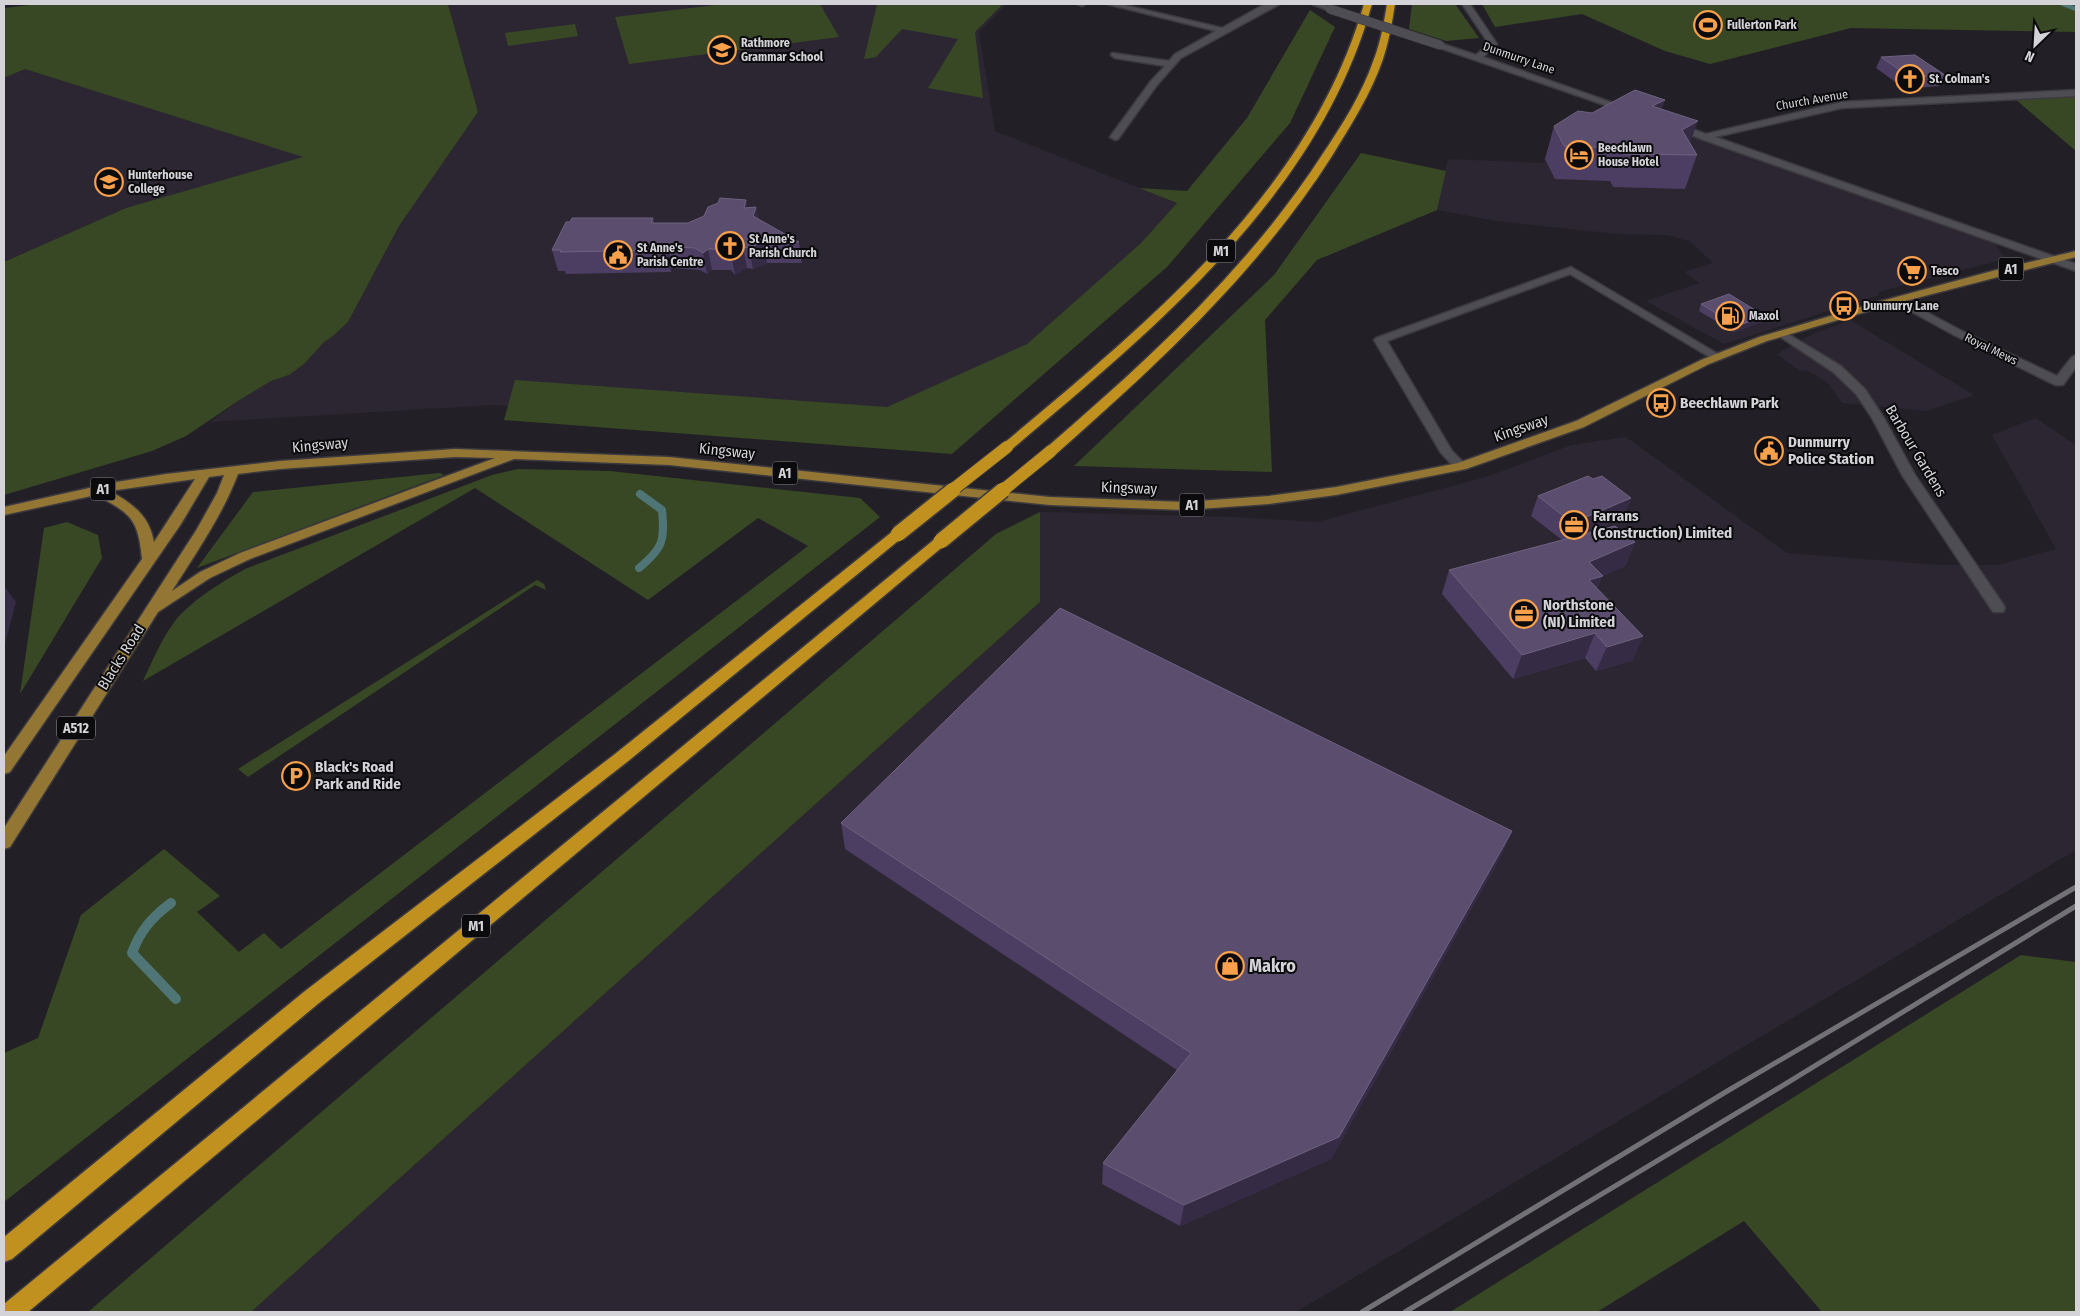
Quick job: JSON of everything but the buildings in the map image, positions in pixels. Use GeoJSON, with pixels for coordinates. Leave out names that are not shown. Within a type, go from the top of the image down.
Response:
{"type":"FeatureCollection","features":[{"type":"Feature","properties":{"kind":"highway","name":"M1"},"geometry":{"type":"LineString","coordinates":[[4,1252],[312,998],[621,758],[1007,447],[1145,329],[1204,271],[1268,195],[1306,144],[1354,53],[1368,4]]}},
{"type":"Feature","properties":{"kind":"highway","name":"M1"},"geometry":{"type":"LineString","coordinates":[[11,1312],[723,719],[1051,451],[1165,349],[1234,279],[1294,206],[1326,158],[1362,100],[1377,65],[1384,44],[1391,4]]}},
{"type":"Feature","properties":{"kind":"main road","name":"Kingsway"},"geometry":{"type":"LineString","coordinates":[[204,474],[338,460],[455,453],[520,454],[669,461],[1050,501],[1184,506],[1268,500],[1336,491],[1461,466],[1580,424],[1718,357],[1762,339],[1898,300],[2076,254]]}},
{"type":"Feature","properties":{"kind":"main road"},"geometry":{"type":"LineString","coordinates":[[148,614],[205,575],[245,556],[520,454]]}},
{"type":"Feature","properties":{"kind":"main road","name":"Blacks Road"},"geometry":{"type":"LineString","coordinates":[[4,842],[216,509],[233,470]]}},
{"type":"Feature","properties":{"kind":"main road","name":"Blacks Road"},"geometry":{"type":"LineString","coordinates":[[4,768],[189,502],[204,474]]}},
{"type":"Feature","properties":{"kind":"main road","name":"A1"},"geometry":{"type":"LineString","coordinates":[[4,511],[140,482],[204,474]]}},
{"type":"Feature","properties":{"kind":"main road"},"geometry":{"type":"LineString","coordinates":[[97,490],[139,516],[147,531],[149,559]]}},
{"type":"Feature","properties":{"kind":"street"},"geometry":{"type":"LineString","coordinates":[[1111,4],[1225,31]]}},
{"type":"Feature","properties":{"kind":"street"},"geometry":{"type":"LineString","coordinates":[[1115,137],[1154,83],[1178,56],[1268,6],[1276,4]]}},
{"type":"Feature","properties":{"kind":"street","name":"Dunmurry Lane"},"geometry":{"type":"LineString","coordinates":[[1316,4],[1478,57],[1638,113]]}},
{"type":"Feature","properties":{"kind":"street"},"geometry":{"type":"LineString","coordinates":[[1466,4],[1493,44],[1478,57]]}},
{"type":"Feature","properties":{"kind":"street"},"geometry":{"type":"LineString","coordinates":[[1115,55],[1171,64]]}},
{"type":"Feature","properties":{"kind":"street","name":"Church Avenue"},"geometry":{"type":"LineString","coordinates":[[1704,136],[1842,105],[2076,93]]}},
{"type":"Feature","properties":{"kind":"street"},"geometry":{"type":"LineString","coordinates":[[1666,123],[2076,268]]}},
{"type":"Feature","properties":{"kind":"street"},"geometry":{"type":"LineString","coordinates":[[1461,466],[1447,452],[1380,340],[1571,270],[1718,357]]}},
{"type":"Feature","properties":{"kind":"street","name":"Royal Mews"},"geometry":{"type":"LineString","coordinates":[[1898,300],[1958,333],[2060,382],[2076,359]]}},
{"type":"Feature","properties":{"kind":"street","name":"Barbour Gardens"},"geometry":{"type":"LineString","coordinates":[[1783,334],[1837,369],[1861,392],[1878,418],[1909,475],[1998,608]]}},
{"type":"Feature","properties":{"kind":"shaded area"},"geometry":{"type":"Polygon","coordinates":[[[448,4],[1007,4],[979,32],[995,131],[1177,203],[1141,243],[1027,344],[901,440],[494,405],[210,422],[241,399],[271,381],[289,375],[304,364],[324,341],[333,336],[348,322],[399,226],[478,112],[448,4]]]}},
{"type":"Feature","properties":{"kind":"shaded area","name":"Hunterhouse College"},"geometry":{"type":"Polygon","coordinates":[[[25,69],[304,157],[126,208],[4,262],[4,78],[25,69]]]}},
{"type":"Feature","properties":{"kind":"shaded area"},"geometry":{"type":"Polygon","coordinates":[[[1617,110],[1995,243],[2005,259],[1878,292],[1880,295],[1724,344],[1646,301],[1700,283],[1684,272],[1713,263],[1690,241],[1667,235],[1616,234],[1497,221],[1437,210],[1448,159],[1545,163],[1544,158],[1617,110]]]}},
{"type":"Feature","properties":{"kind":"shaded area"},"geometry":{"type":"Polygon","coordinates":[[[1850,320],[1974,395],[1926,411],[1842,403],[1827,382],[1806,370],[1800,371],[1777,354],[1808,336],[1850,320]]]}},
{"type":"Feature","properties":{"kind":"shaded area"},"geometry":{"type":"Polygon","coordinates":[[[2036,418],[2076,445],[2076,850],[1296,1312],[251,1312],[1040,602],[1040,512],[1235,517],[1317,522],[1486,477],[1571,445],[1626,437],[1787,553],[1940,565],[1998,565],[2056,549],[1992,435],[2036,418]]]}},
{"type":"Feature","properties":{"kind":"green space"},"geometry":{"type":"Polygon","coordinates":[[[39,4],[448,4],[478,112],[399,226],[348,322],[324,342],[304,364],[289,375],[271,381],[241,399],[186,436],[152,451],[4,495],[4,262],[126,208],[303,157],[25,69],[4,78],[4,8],[39,4]]]}},
{"type":"Feature","properties":{"kind":"green space"},"geometry":{"type":"Polygon","coordinates":[[[724,4],[820,4],[839,37],[629,64],[615,17],[724,4]]]}},
{"type":"Feature","properties":{"kind":"green space"},"geometry":{"type":"Polygon","coordinates":[[[877,4],[1003,4],[975,32],[983,98],[928,88],[958,39],[902,29],[876,57],[864,59],[877,4]]]}},
{"type":"Feature","properties":{"kind":"green space"},"geometry":{"type":"Polygon","coordinates":[[[1412,4],[1455,4],[1479,38],[1446,41],[1409,29],[1412,4]]]}},
{"type":"Feature","properties":{"kind":"green space"},"geometry":{"type":"Polygon","coordinates":[[[1482,4],[2076,4],[2076,32],[1851,28],[1710,64],[1665,51],[1582,14],[1495,27],[1482,4]]]}},
{"type":"Feature","properties":{"kind":"green space"},"geometry":{"type":"Polygon","coordinates":[[[1310,10],[1335,27],[1290,123],[1167,267],[952,454],[504,420],[515,380],[887,407],[1027,344],[1141,243],[1177,203],[1139,188],[1187,191],[1247,118],[1310,10]]]}},
{"type":"Feature","properties":{"kind":"green space"},"geometry":{"type":"Polygon","coordinates":[[[575,24],[578,36],[508,46],[505,33],[575,24]]]}},
{"type":"Feature","properties":{"kind":"green space"},"geometry":{"type":"Polygon","coordinates":[[[2076,96],[2076,151],[2015,99],[2076,96]]]}},
{"type":"Feature","properties":{"kind":"green space"},"geometry":{"type":"Polygon","coordinates":[[[1361,153],[1446,171],[1437,210],[1317,260],[1265,320],[1272,472],[1074,466],[1274,275],[1361,153]]]}},
{"type":"Feature","properties":{"kind":"green space"},"geometry":{"type":"Polygon","coordinates":[[[518,469],[610,471],[860,498],[880,517],[4,1202],[4,1053],[38,1038],[81,915],[164,849],[220,896],[197,912],[239,952],[264,933],[281,949],[808,546],[758,518],[648,600],[475,488],[143,681],[175,620],[204,595],[245,569],[492,475],[518,469]]]}},
{"type":"Feature","properties":{"kind":"green space"},"geometry":{"type":"Polygon","coordinates":[[[440,473],[444,475],[197,568],[253,492],[440,473]]]}},
{"type":"Feature","properties":{"kind":"green space"},"geometry":{"type":"Polygon","coordinates":[[[1040,512],[1040,602],[251,1312],[88,1312],[996,534],[1040,512]]]}},
{"type":"Feature","properties":{"kind":"green space"},"geometry":{"type":"Polygon","coordinates":[[[67,522],[98,535],[102,558],[20,694],[44,528],[67,522]]]}},
{"type":"Feature","properties":{"kind":"green space"},"geometry":{"type":"Polygon","coordinates":[[[537,580],[544,584],[546,590],[535,585],[248,777],[238,769],[537,580]]]}},
{"type":"Feature","properties":{"kind":"green space"},"geometry":{"type":"Polygon","coordinates":[[[2021,955],[2076,962],[2076,1312],[1822,1312],[1744,1221],[1597,1312],[1450,1312],[2021,955]]]}},
{"type":"Feature","properties":{"kind":"waterway"},"geometry":{"type":"LineString","coordinates":[[2063,4],[2076,9]]}},
{"type":"Feature","properties":{"kind":"waterway"},"geometry":{"type":"LineString","coordinates":[[639,568],[658,549],[663,529],[662,510],[640,494]]}},
{"type":"Feature","properties":{"kind":"waterway"},"geometry":{"type":"LineString","coordinates":[[171,903],[147,925],[132,953],[176,999]]}},
{"type":"Feature","properties":{"kind":"railway"},"geometry":{"type":"LineString","coordinates":[[1362,1312],[1729,1090],[2076,887]]}},
{"type":"Feature","properties":{"kind":"railway"},"geometry":{"type":"LineString","coordinates":[[1405,1312],[1777,1089],[2076,906]]}},
{"type":"Feature","properties":{"kind":"place","name":"Fullerton Park"},"geometry":{"type":"Point","coordinates":[1708,25]}},
{"type":"Feature","properties":{"kind":"place","name":"Rathmore Grammar School"},"geometry":{"type":"Point","coordinates":[722,50]}},
{"type":"Feature","properties":{"kind":"place","name":"St. Colman's"},"geometry":{"type":"Point","coordinates":[1910,79]}},
{"type":"Feature","properties":{"kind":"place","name":"Beechlawn House Hotel"},"geometry":{"type":"Point","coordinates":[1579,155]}},
{"type":"Feature","properties":{"kind":"place","name":"Hunterhouse College"},"geometry":{"type":"Point","coordinates":[109,182]}},
{"type":"Feature","properties":{"kind":"place","name":"St Anne's Parish Church"},"geometry":{"type":"Point","coordinates":[730,246]}},
{"type":"Feature","properties":{"kind":"place","name":"St Anne's Parish Centre"},"geometry":{"type":"Point","coordinates":[618,255]}},
{"type":"Feature","properties":{"kind":"place","name":"Tesco"},"geometry":{"type":"Point","coordinates":[1912,271]}},
{"type":"Feature","properties":{"kind":"place","name":"Dunmurry Lane"},"geometry":{"type":"Point","coordinates":[1844,306]}},
{"type":"Feature","properties":{"kind":"place","name":"Maxol"},"geometry":{"type":"Point","coordinates":[1730,316]}},
{"type":"Feature","properties":{"kind":"place","name":"Beechlawn Park"},"geometry":{"type":"Point","coordinates":[1661,403]}},
{"type":"Feature","properties":{"kind":"place","name":"Dunmurry Police Station"},"geometry":{"type":"Point","coordinates":[1769,451]}},
{"type":"Feature","properties":{"kind":"place","name":"Farrans (Construction) Limited"},"geometry":{"type":"Point","coordinates":[1574,525]}},
{"type":"Feature","properties":{"kind":"place","name":"Northstone (NI) Limited"},"geometry":{"type":"Point","coordinates":[1524,614]}},
{"type":"Feature","properties":{"kind":"place","name":"Black's Road Park and Ride"},"geometry":{"type":"Point","coordinates":[296,776]}},
{"type":"Feature","properties":{"kind":"place","name":"Makro"},"geometry":{"type":"Point","coordinates":[1230,966]}}]}
